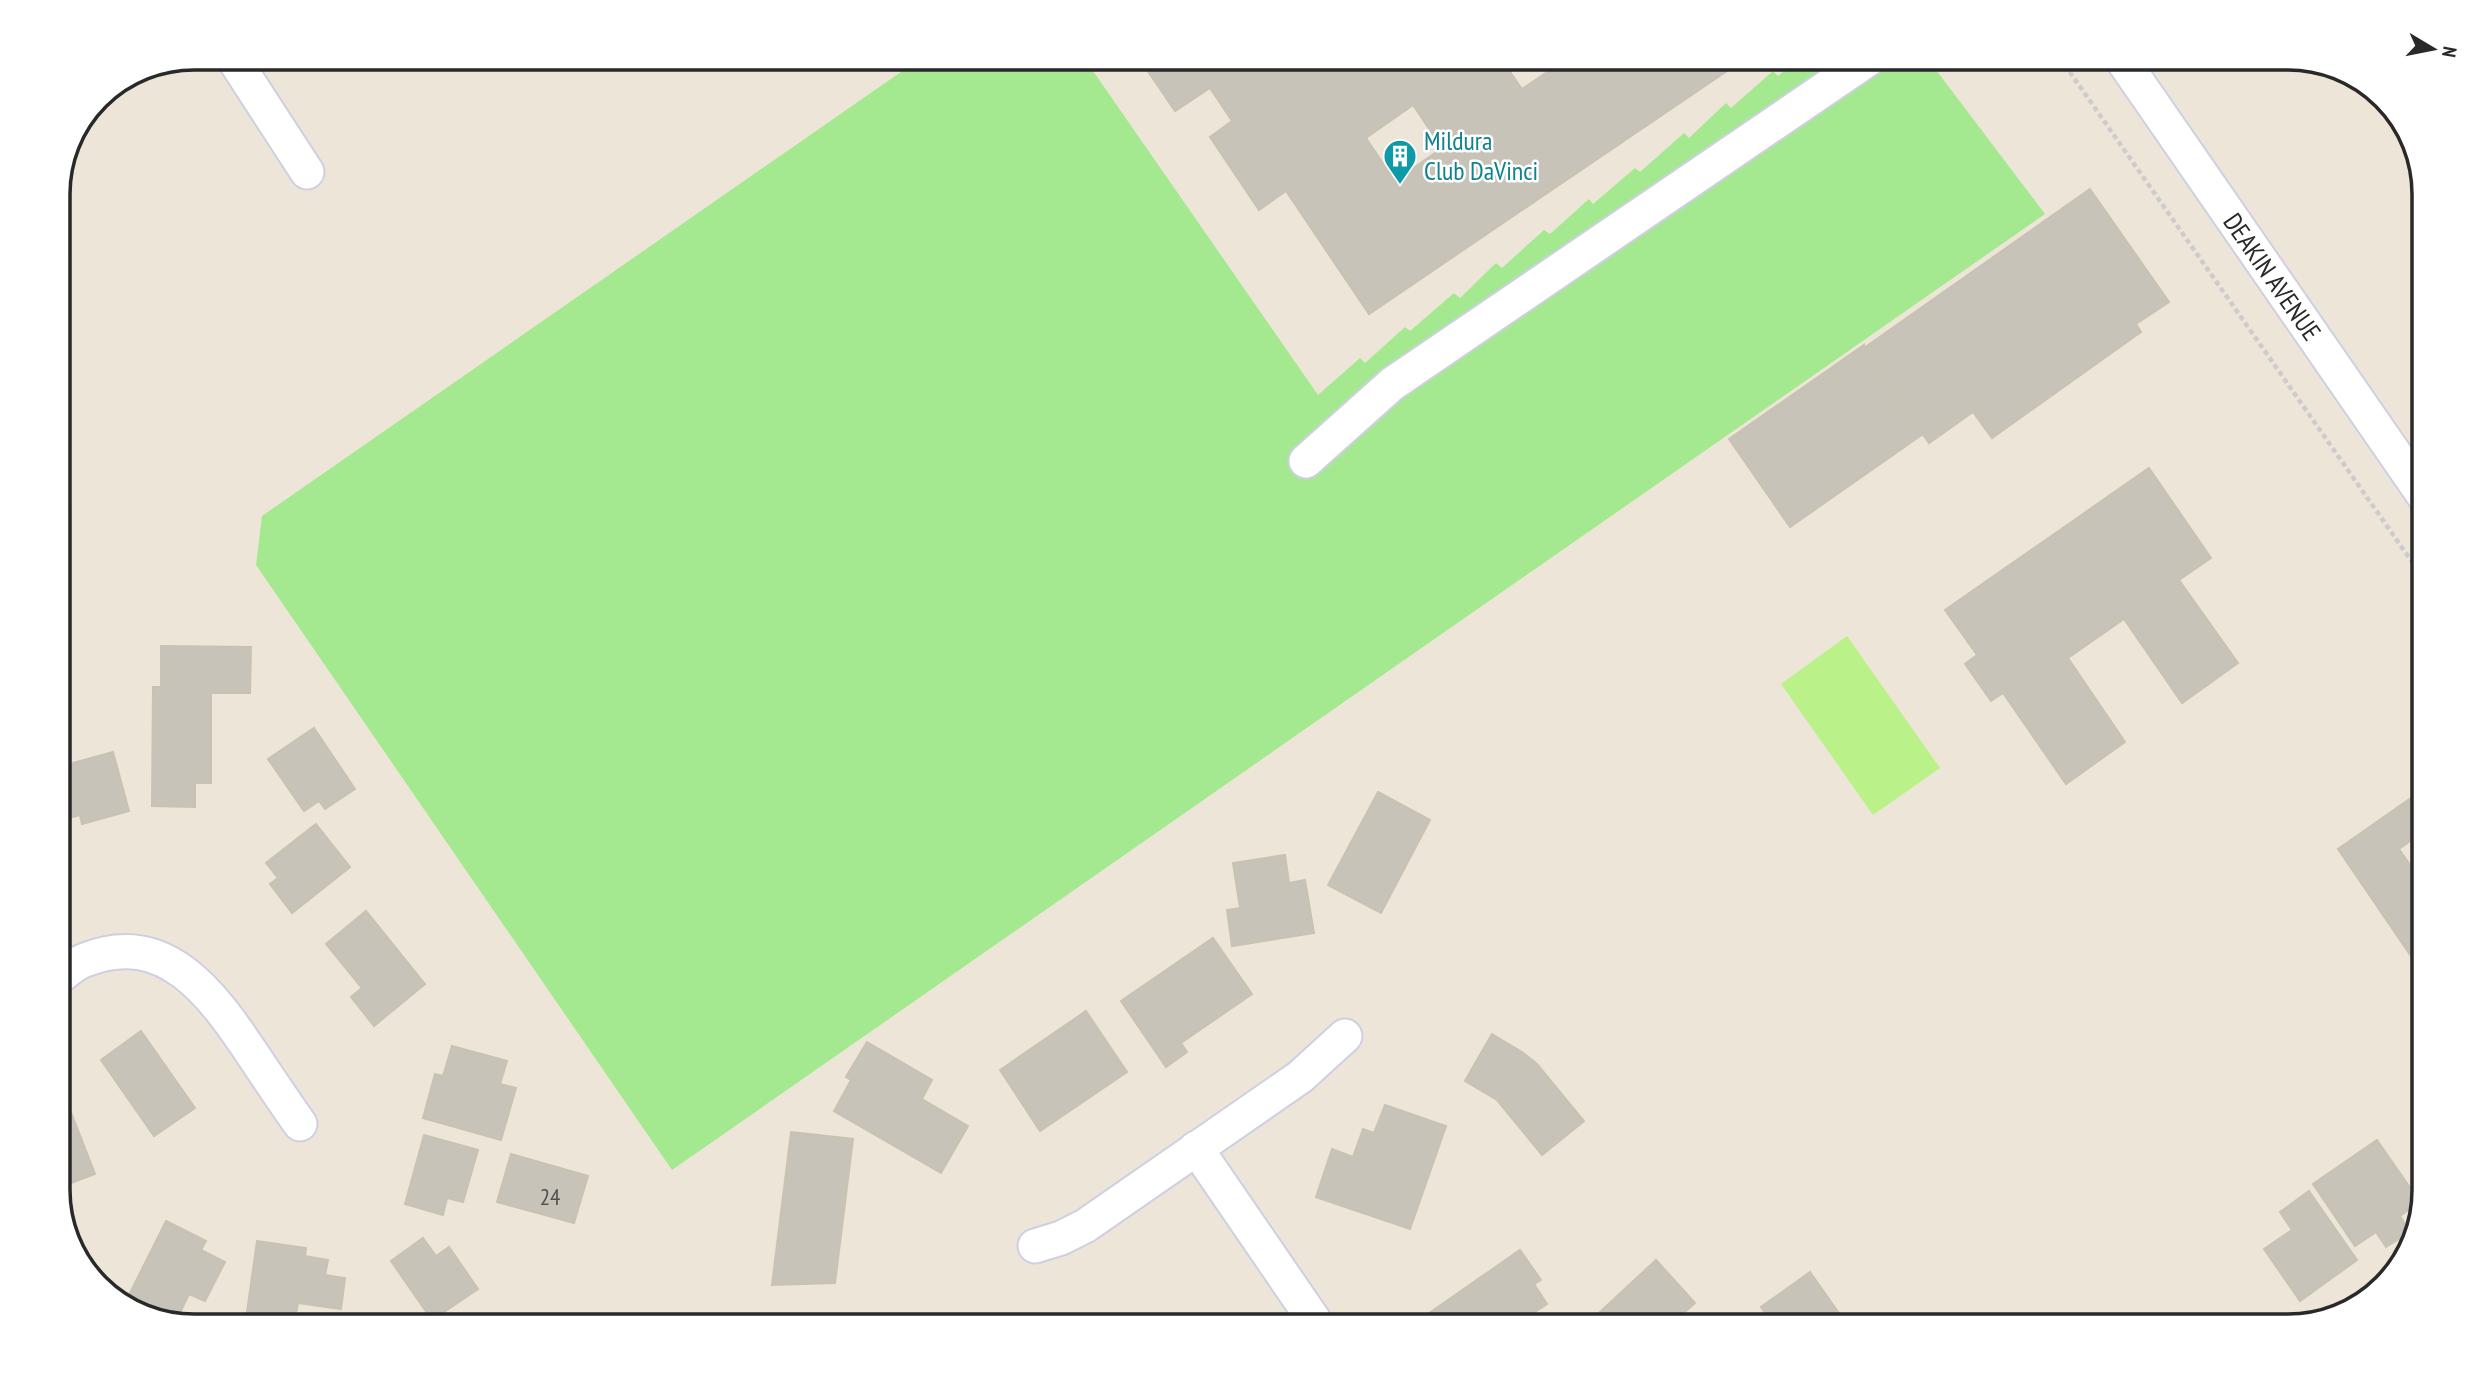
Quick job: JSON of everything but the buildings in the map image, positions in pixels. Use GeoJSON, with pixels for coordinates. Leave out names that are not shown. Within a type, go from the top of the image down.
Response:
{"type":"FeatureCollection","features":[{"type":"Feature","properties":{"kind":"street"},"geometry":{"type":"LineString","coordinates":[[241,70],[307,172]]}},
{"type":"Feature","properties":{"kind":"street"},"geometry":{"type":"LineString","coordinates":[[1306,461],[1392,384],[1852,70]]}},
{"type":"Feature","properties":{"kind":"street","name":"DEAKIN AVENUE"},"geometry":{"type":"LineString","coordinates":[[2129,70],[2412,479]]}},
{"type":"Feature","properties":{"kind":"street"},"geometry":{"type":"LineString","coordinates":[[70,970],[82,961],[108,953],[150,955],[174,965],[219,1005],[300,1124]]}},
{"type":"Feature","properties":{"kind":"street"},"geometry":{"type":"LineString","coordinates":[[1035,1247],[1085,1226],[1300,1077],[1345,1036]]}},
{"type":"Feature","properties":{"kind":"street"},"geometry":{"type":"LineString","coordinates":[[1196,1148],[1310,1314]]}},
{"type":"Feature","properties":{"kind":"path"},"geometry":{"type":"LineString","coordinates":[[2068,70],[2412,562]]}},
{"type":"Feature","properties":{"kind":"green space"},"geometry":{"type":"Polygon","coordinates":[[[904,70],[1092,70],[1318,395],[1360,358],[1365,363],[1405,327],[1410,331],[1454,293],[1460,298],[1496,263],[1502,268],[1544,230],[1550,234],[1589,199],[1593,204],[1635,168],[1640,172],[1684,133],[1689,138],[1726,103],[1731,108],[1773,71],[1778,76],[1785,70],[1936,70],[2045,214],[672,1170],[256,565],[262,516],[904,70]]]}},
{"type":"Feature","properties":{"kind":"green space"},"geometry":{"type":"Polygon","coordinates":[[[1847,636],[1940,768],[1873,815],[1781,684],[1847,636]]]}},
{"type":"Feature","properties":{"kind":"place","name":"Mildura Club DaVinci"},"geometry":{"type":"Point","coordinates":[1400,186]}}]}
